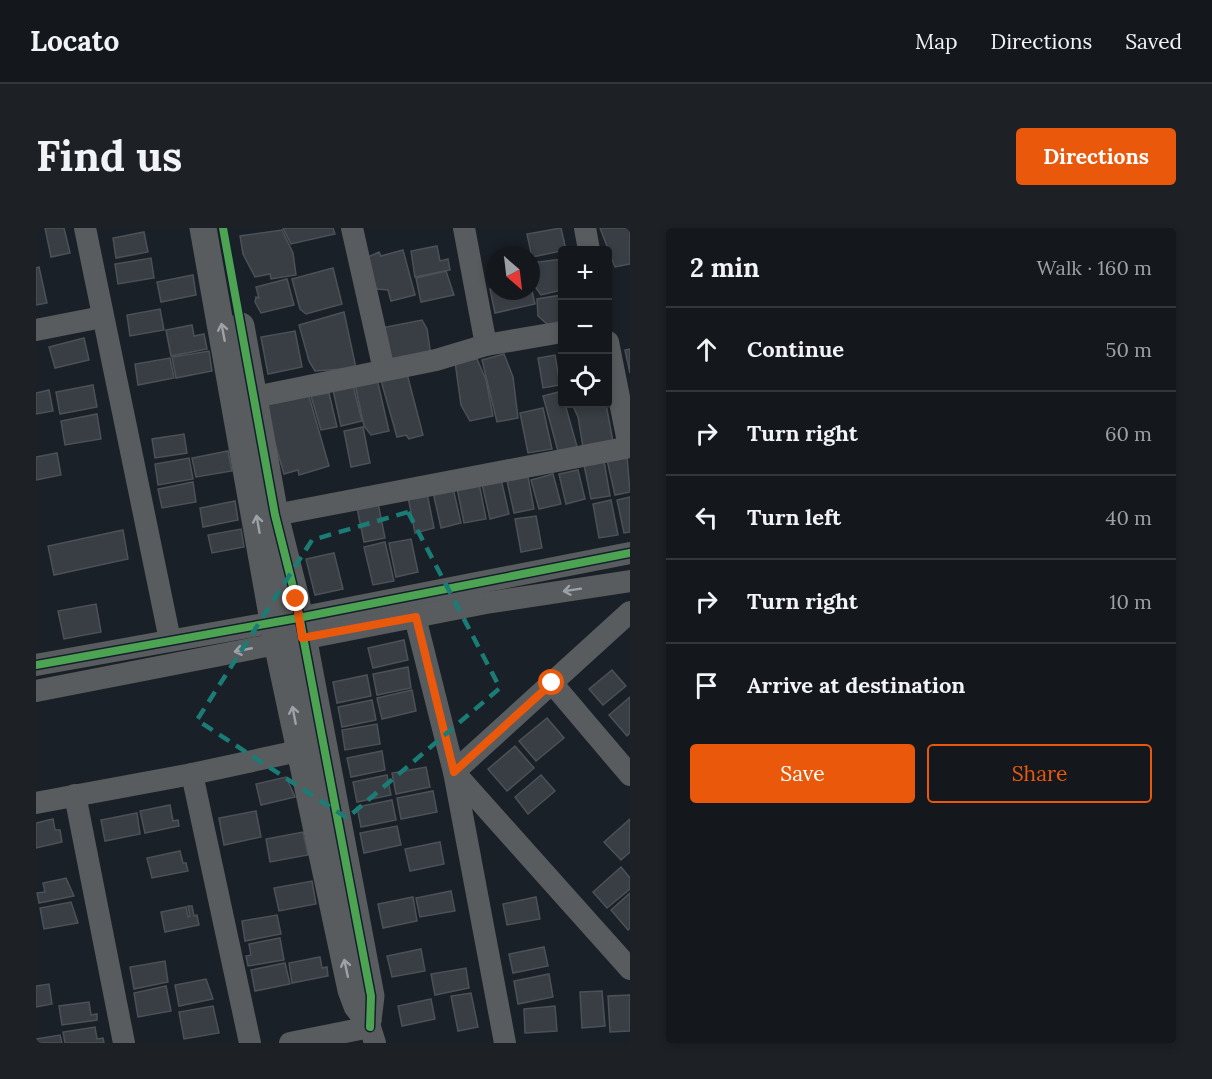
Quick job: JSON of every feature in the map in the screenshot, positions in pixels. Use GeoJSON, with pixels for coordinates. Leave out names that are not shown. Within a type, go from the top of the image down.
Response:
{"type":"FeatureCollection","features":[{"type":"Feature","properties":{"kind":"street"},"geometry":{"type":"LineString","coordinates":[[85,228],[170,640]]}},
{"type":"Feature","properties":{"kind":"street"},"geometry":{"type":"LineString","coordinates":[[204,228],[312,748],[371,996],[371,1030],[290,1043]]}},
{"type":"Feature","properties":{"kind":"street"},"geometry":{"type":"LineString","coordinates":[[223,228],[275,515],[288,630]]}},
{"type":"Feature","properties":{"kind":"street"},"geometry":{"type":"LineString","coordinates":[[352,228],[384,370]]}},
{"type":"Feature","properties":{"kind":"street"},"geometry":{"type":"LineString","coordinates":[[464,228],[486,345]]}},
{"type":"Feature","properties":{"kind":"street"},"geometry":{"type":"LineString","coordinates":[[585,228],[588,246]]}},
{"type":"Feature","properties":{"kind":"street"},"geometry":{"type":"LineString","coordinates":[[36,330],[102,317]]}},
{"type":"Feature","properties":{"kind":"street"},"geometry":{"type":"LineString","coordinates":[[255,397],[436,360],[486,345],[558,333]]}},
{"type":"Feature","properties":{"kind":"street"},"geometry":{"type":"LineString","coordinates":[[275,515],[630,447],[611,354]]}},
{"type":"Feature","properties":{"kind":"street"},"geometry":{"type":"LineString","coordinates":[[36,691],[288,630],[630,553]]}},
{"type":"Feature","properties":{"kind":"street"},"geometry":{"type":"LineString","coordinates":[[37,658],[170,640],[416,617],[629,582]]}},
{"type":"Feature","properties":{"kind":"street"},"geometry":{"type":"LineString","coordinates":[[454,772],[630,612]]}},
{"type":"Feature","properties":{"kind":"street"},"geometry":{"type":"LineString","coordinates":[[416,617],[454,772],[505,1043]]}},
{"type":"Feature","properties":{"kind":"street"},"geometry":{"type":"LineString","coordinates":[[552,683],[630,775]]}},
{"type":"Feature","properties":{"kind":"street"},"geometry":{"type":"LineString","coordinates":[[36,803],[192,774],[312,748]]}},
{"type":"Feature","properties":{"kind":"street"},"geometry":{"type":"LineString","coordinates":[[454,772],[630,969]]}},
{"type":"Feature","properties":{"kind":"street"},"geometry":{"type":"LineString","coordinates":[[192,774],[250,1043]]}},
{"type":"Feature","properties":{"kind":"street"},"geometry":{"type":"LineString","coordinates":[[75,795],[124,1043]]}},
{"type":"Feature","properties":{"kind":"highlighted area"},"geometry":{"type":"Polygon","coordinates":[[[408,512],[500,688],[347,818],[197,720],[312,540],[408,512]]]}},
{"type":"Feature","properties":{"kind":"building"},"geometry":{"type":"Polygon","coordinates":[[[45,228],[64,228],[70,253],[51,257],[45,228]]]}},
{"type":"Feature","properties":{"kind":"building"},"geometry":{"type":"Polygon","coordinates":[[[283,228],[333,228],[335,234],[291,244],[283,228]]]}},
{"type":"Feature","properties":{"kind":"building"},"geometry":{"type":"Polygon","coordinates":[[[561,228],[565,246],[558,246],[558,252],[540,255],[540,246],[530,246],[527,234],[561,228]]]}},
{"type":"Feature","properties":{"kind":"building"},"geometry":{"type":"Polygon","coordinates":[[[600,228],[630,228],[630,264],[615,267],[612,259],[612,246],[607,246],[600,228]]]}},
{"type":"Feature","properties":{"kind":"building"},"geometry":{"type":"Polygon","coordinates":[[[282,230],[293,253],[296,275],[271,279],[270,274],[255,277],[243,254],[240,236],[282,230]]]}},
{"type":"Feature","properties":{"kind":"building"},"geometry":{"type":"Polygon","coordinates":[[[144,232],[148,252],[116,258],[113,238],[144,232]]]}},
{"type":"Feature","properties":{"kind":"building"},"geometry":{"type":"Polygon","coordinates":[[[437,246],[440,261],[448,259],[450,270],[415,277],[411,251],[437,246]]]}},
{"type":"Feature","properties":{"kind":"building"},"geometry":{"type":"Polygon","coordinates":[[[403,250],[415,295],[391,301],[388,290],[377,289],[370,279],[366,258],[379,252],[381,256],[403,250]]]}},
{"type":"Feature","properties":{"kind":"building"},"geometry":{"type":"Polygon","coordinates":[[[151,258],[154,278],[118,284],[115,264],[151,258]]]}},
{"type":"Feature","properties":{"kind":"building"},"geometry":{"type":"Polygon","coordinates":[[[558,260],[558,291],[540,294],[540,262],[558,260]]]}},
{"type":"Feature","properties":{"kind":"building"},"geometry":{"type":"Polygon","coordinates":[[[39,267],[47,303],[36,305],[36,268],[39,267]]]}},
{"type":"Feature","properties":{"kind":"building"},"geometry":{"type":"Polygon","coordinates":[[[333,268],[342,304],[306,314],[300,309],[292,279],[333,268]]]}},
{"type":"Feature","properties":{"kind":"building"},"geometry":{"type":"Polygon","coordinates":[[[446,271],[454,295],[421,302],[416,278],[446,271]]]}},
{"type":"Feature","properties":{"kind":"building"},"geometry":{"type":"Polygon","coordinates":[[[193,275],[196,295],[161,302],[157,282],[193,275]]]}},
{"type":"Feature","properties":{"kind":"building"},"geometry":{"type":"Polygon","coordinates":[[[287,279],[294,305],[261,313],[255,302],[256,297],[259,298],[256,287],[287,279]]]}},
{"type":"Feature","properties":{"kind":"building"},"geometry":{"type":"Polygon","coordinates":[[[558,296],[558,324],[548,325],[538,316],[537,300],[558,296]]]}},
{"type":"Feature","properties":{"kind":"building"},"geometry":{"type":"Polygon","coordinates":[[[492,300],[534,300],[535,304],[495,313],[492,300]]]}},
{"type":"Feature","properties":{"kind":"building"},"geometry":{"type":"Polygon","coordinates":[[[160,309],[164,330],[130,336],[127,315],[160,309]]]}},
{"type":"Feature","properties":{"kind":"building"},"geometry":{"type":"Polygon","coordinates":[[[344,312],[356,368],[315,371],[309,361],[299,325],[344,312]]]}},
{"type":"Feature","properties":{"kind":"building"},"geometry":{"type":"Polygon","coordinates":[[[422,320],[427,329],[431,356],[390,361],[381,328],[422,320]]]}},
{"type":"Feature","properties":{"kind":"building"},"geometry":{"type":"Polygon","coordinates":[[[192,325],[194,336],[204,334],[207,349],[171,356],[166,330],[192,325]]]}},
{"type":"Feature","properties":{"kind":"building"},"geometry":{"type":"Polygon","coordinates":[[[295,331],[302,367],[268,374],[261,337],[295,331]]]}},
{"type":"Feature","properties":{"kind":"building"},"geometry":{"type":"Polygon","coordinates":[[[84,338],[89,360],[55,368],[49,347],[84,338]]]}},
{"type":"Feature","properties":{"kind":"building"},"geometry":{"type":"Polygon","coordinates":[[[630,349],[630,373],[625,350],[630,349]]]}},
{"type":"Feature","properties":{"kind":"building"},"geometry":{"type":"Polygon","coordinates":[[[209,351],[212,371],[176,378],[172,357],[209,351]]]}},
{"type":"Feature","properties":{"kind":"building"},"geometry":{"type":"Polygon","coordinates":[[[504,354],[513,377],[518,418],[497,422],[482,360],[504,354]]]}},
{"type":"Feature","properties":{"kind":"building"},"geometry":{"type":"Polygon","coordinates":[[[555,355],[558,385],[543,388],[538,358],[555,355]]]}},
{"type":"Feature","properties":{"kind":"building"},"geometry":{"type":"Polygon","coordinates":[[[170,358],[174,378],[138,385],[135,364],[170,358]]]}},
{"type":"Feature","properties":{"kind":"building"},"geometry":{"type":"Polygon","coordinates":[[[477,359],[486,380],[493,416],[470,421],[461,405],[455,362],[477,359]]]}},
{"type":"Feature","properties":{"kind":"building"},"geometry":{"type":"Polygon","coordinates":[[[406,370],[423,435],[409,439],[406,435],[397,437],[380,377],[406,370]]]}},
{"type":"Feature","properties":{"kind":"building"},"geometry":{"type":"Polygon","coordinates":[[[377,379],[389,431],[371,435],[364,426],[355,384],[377,379]]]}},
{"type":"Feature","properties":{"kind":"building"},"geometry":{"type":"Polygon","coordinates":[[[93,385],[97,407],[60,414],[56,392],[93,385]]]}},
{"type":"Feature","properties":{"kind":"building"},"geometry":{"type":"Polygon","coordinates":[[[353,385],[362,421],[341,426],[333,390],[353,385]]]}},
{"type":"Feature","properties":{"kind":"building"},"geometry":{"type":"Polygon","coordinates":[[[306,386],[329,466],[299,475],[298,470],[284,474],[262,399],[306,386]]]}},
{"type":"Feature","properties":{"kind":"building"},"geometry":{"type":"Polygon","coordinates":[[[49,390],[53,411],[36,414],[36,393],[49,390]]]}},
{"type":"Feature","properties":{"kind":"building"},"geometry":{"type":"Polygon","coordinates":[[[558,392],[558,408],[566,408],[578,450],[559,455],[543,396],[558,392]]]}},
{"type":"Feature","properties":{"kind":"building"},"geometry":{"type":"Polygon","coordinates":[[[329,393],[337,427],[321,430],[311,396],[329,393]]]}},
{"type":"Feature","properties":{"kind":"building"},"geometry":{"type":"Polygon","coordinates":[[[543,408],[552,449],[528,453],[520,413],[543,408]]]}},
{"type":"Feature","properties":{"kind":"building"},"geometry":{"type":"Polygon","coordinates":[[[574,408],[607,408],[614,447],[584,453],[578,417],[574,408]]]}},
{"type":"Feature","properties":{"kind":"building"},"geometry":{"type":"Polygon","coordinates":[[[97,414],[101,439],[65,445],[61,421],[97,414]]]}},
{"type":"Feature","properties":{"kind":"building"},"geometry":{"type":"Polygon","coordinates":[[[363,427],[370,463],[351,467],[344,431],[363,427]]]}},
{"type":"Feature","properties":{"kind":"building"},"geometry":{"type":"Polygon","coordinates":[[[184,434],[187,453],[155,458],[152,439],[184,434]]]}},
{"type":"Feature","properties":{"kind":"building"},"geometry":{"type":"Polygon","coordinates":[[[228,451],[232,471],[196,477],[192,458],[228,451]]]}},
{"type":"Feature","properties":{"kind":"building"},"geometry":{"type":"Polygon","coordinates":[[[57,453],[61,475],[36,480],[36,457],[57,453]]]}},
{"type":"Feature","properties":{"kind":"building"},"geometry":{"type":"Polygon","coordinates":[[[627,456],[630,492],[615,495],[607,460],[627,456]]]}},
{"type":"Feature","properties":{"kind":"building"},"geometry":{"type":"Polygon","coordinates":[[[189,458],[193,479],[158,485],[155,464],[189,458]]]}},
{"type":"Feature","properties":{"kind":"building"},"geometry":{"type":"Polygon","coordinates":[[[604,461],[610,496],[591,499],[584,465],[604,461]]]}},
{"type":"Feature","properties":{"kind":"building"},"geometry":{"type":"Polygon","coordinates":[[[578,470],[585,499],[566,504],[559,474],[578,470]]]}},
{"type":"Feature","properties":{"kind":"building"},"geometry":{"type":"Polygon","coordinates":[[[553,474],[561,504],[539,509],[531,480],[553,474]]]}},
{"type":"Feature","properties":{"kind":"building"},"geometry":{"type":"Polygon","coordinates":[[[528,477],[534,509],[514,513],[507,481],[528,477]]]}},
{"type":"Feature","properties":{"kind":"building"},"geometry":{"type":"Polygon","coordinates":[[[501,479],[509,514],[490,519],[482,484],[501,479]]]}},
{"type":"Feature","properties":{"kind":"building"},"geometry":{"type":"Polygon","coordinates":[[[193,482],[196,502],[162,508],[158,489],[193,482]]]}},
{"type":"Feature","properties":{"kind":"building"},"geometry":{"type":"Polygon","coordinates":[[[479,483],[486,519],[464,523],[457,488],[479,483]]]}},
{"type":"Feature","properties":{"kind":"building"},"geometry":{"type":"Polygon","coordinates":[[[453,488],[461,523],[441,528],[433,492],[453,488]]]}},
{"type":"Feature","properties":{"kind":"building"},"geometry":{"type":"Polygon","coordinates":[[[427,493],[434,528],[415,533],[408,497],[427,493]]]}},
{"type":"Feature","properties":{"kind":"building"},"geometry":{"type":"Polygon","coordinates":[[[630,497],[630,532],[624,533],[617,500],[630,497]]]}},
{"type":"Feature","properties":{"kind":"building"},"geometry":{"type":"Polygon","coordinates":[[[611,500],[618,535],[599,538],[593,504],[611,500]]]}},
{"type":"Feature","properties":{"kind":"building"},"geometry":{"type":"Polygon","coordinates":[[[235,501],[238,520],[203,527],[200,508],[235,501]]]}},
{"type":"Feature","properties":{"kind":"building"},"geometry":{"type":"Polygon","coordinates":[[[378,503],[385,538],[364,542],[357,508],[378,503]]]}},
{"type":"Feature","properties":{"kind":"building"},"geometry":{"type":"Polygon","coordinates":[[[536,516],[542,548],[521,552],[515,519],[536,516]]]}},
{"type":"Feature","properties":{"kind":"building"},"geometry":{"type":"Polygon","coordinates":[[[241,529],[244,547],[212,553],[208,535],[241,529]]]}},
{"type":"Feature","properties":{"kind":"building"},"geometry":{"type":"Polygon","coordinates":[[[123,530],[128,559],[54,575],[48,546],[123,530]]]}},
{"type":"Feature","properties":{"kind":"building"},"geometry":{"type":"Polygon","coordinates":[[[411,539],[418,572],[396,577],[389,543],[411,539]]]}},
{"type":"Feature","properties":{"kind":"building"},"geometry":{"type":"Polygon","coordinates":[[[385,542],[394,581],[373,585],[364,547],[385,542]]]}},
{"type":"Feature","properties":{"kind":"building"},"geometry":{"type":"Polygon","coordinates":[[[334,553],[343,589],[315,595],[306,559],[334,553]]]}},
{"type":"Feature","properties":{"kind":"building"},"geometry":{"type":"Polygon","coordinates":[[[96,604],[101,632],[64,639],[58,611],[96,604]]]}},
{"type":"Feature","properties":{"kind":"building"},"geometry":{"type":"Polygon","coordinates":[[[404,640],[408,660],[373,668],[368,648],[404,640]]]}},
{"type":"Feature","properties":{"kind":"building"},"geometry":{"type":"Polygon","coordinates":[[[408,667],[411,688],[377,695],[373,674],[408,667]]]}},
{"type":"Feature","properties":{"kind":"building"},"geometry":{"type":"Polygon","coordinates":[[[612,670],[626,686],[603,705],[589,689],[612,670]]]}},
{"type":"Feature","properties":{"kind":"building"},"geometry":{"type":"Polygon","coordinates":[[[367,675],[371,696],[337,703],[333,682],[367,675]]]}},
{"type":"Feature","properties":{"kind":"building"},"geometry":{"type":"Polygon","coordinates":[[[412,690],[416,711],[382,719],[377,698],[412,690]]]}},
{"type":"Feature","properties":{"kind":"building"},"geometry":{"type":"Polygon","coordinates":[[[630,697],[630,733],[627,736],[609,715],[630,697]]]}},
{"type":"Feature","properties":{"kind":"building"},"geometry":{"type":"Polygon","coordinates":[[[372,700],[376,720],[342,727],[338,707],[372,700]]]}},
{"type":"Feature","properties":{"kind":"building"},"geometry":{"type":"Polygon","coordinates":[[[547,718],[564,738],[536,761],[519,741],[547,718]]]}},
{"type":"Feature","properties":{"kind":"building"},"geometry":{"type":"Polygon","coordinates":[[[377,724],[380,744],[345,750],[342,730],[377,724]]]}},
{"type":"Feature","properties":{"kind":"building"},"geometry":{"type":"Polygon","coordinates":[[[515,746],[534,768],[507,791],[488,769],[515,746]]]}},
{"type":"Feature","properties":{"kind":"building"},"geometry":{"type":"Polygon","coordinates":[[[382,751],[385,770],[351,777],[347,758],[382,751]]]}},
{"type":"Feature","properties":{"kind":"building"},"geometry":{"type":"Polygon","coordinates":[[[426,767],[430,787],[396,794],[392,773],[426,767]]]}},
{"type":"Feature","properties":{"kind":"building"},"geometry":{"type":"Polygon","coordinates":[[[387,775],[391,795],[357,802],[353,782],[387,775]]]}},
{"type":"Feature","properties":{"kind":"building"},"geometry":{"type":"Polygon","coordinates":[[[541,775],[555,791],[528,814],[515,797],[541,775]]]}},
{"type":"Feature","properties":{"kind":"building"},"geometry":{"type":"Polygon","coordinates":[[[286,777],[295,797],[261,805],[256,784],[286,777]]]}},
{"type":"Feature","properties":{"kind":"building"},"geometry":{"type":"Polygon","coordinates":[[[433,791],[437,812],[401,819],[397,798],[433,791]]]}},
{"type":"Feature","properties":{"kind":"building"},"geometry":{"type":"Polygon","coordinates":[[[392,800],[396,820],[361,827],[357,807],[392,800]]]}},
{"type":"Feature","properties":{"kind":"building"},"geometry":{"type":"Polygon","coordinates":[[[170,805],[173,821],[178,820],[179,826],[145,833],[140,811],[170,805]]]}},
{"type":"Feature","properties":{"kind":"building"},"geometry":{"type":"Polygon","coordinates":[[[256,811],[261,837],[224,845],[219,818],[256,811]]]}},
{"type":"Feature","properties":{"kind":"building"},"geometry":{"type":"Polygon","coordinates":[[[137,813],[140,834],[105,841],[101,820],[137,813]]]}},
{"type":"Feature","properties":{"kind":"building"},"geometry":{"type":"Polygon","coordinates":[[[53,819],[55,830],[60,830],[62,842],[36,848],[36,823],[53,819]]]}},
{"type":"Feature","properties":{"kind":"building"},"geometry":{"type":"Polygon","coordinates":[[[630,819],[630,852],[621,860],[604,842],[630,819]]]}},
{"type":"Feature","properties":{"kind":"building"},"geometry":{"type":"Polygon","coordinates":[[[397,826],[401,845],[364,853],[360,833],[397,826]]]}},
{"type":"Feature","properties":{"kind":"building"},"geometry":{"type":"Polygon","coordinates":[[[303,832],[308,855],[270,862],[266,839],[303,832]]]}},
{"type":"Feature","properties":{"kind":"building"},"geometry":{"type":"Polygon","coordinates":[[[440,842],[444,864],[410,871],[405,849],[440,842]]]}},
{"type":"Feature","properties":{"kind":"building"},"geometry":{"type":"Polygon","coordinates":[[[180,851],[188,871],[152,878],[147,858],[180,851]]]}},
{"type":"Feature","properties":{"kind":"building"},"geometry":{"type":"Polygon","coordinates":[[[621,867],[630,878],[630,889],[607,908],[593,892],[621,867]]]}},
{"type":"Feature","properties":{"kind":"building"},"geometry":{"type":"Polygon","coordinates":[[[66,878],[74,896],[39,903],[37,893],[45,892],[43,883],[66,878]]]}},
{"type":"Feature","properties":{"kind":"building"},"geometry":{"type":"Polygon","coordinates":[[[312,881],[316,904],[279,911],[274,888],[312,881]]]}},
{"type":"Feature","properties":{"kind":"building"},"geometry":{"type":"Polygon","coordinates":[[[451,891],[455,911],[420,917],[416,898],[451,891]]]}},
{"type":"Feature","properties":{"kind":"building"},"geometry":{"type":"Polygon","coordinates":[[[630,893],[630,928],[628,930],[611,910],[630,893]]]}},
{"type":"Feature","properties":{"kind":"building"},"geometry":{"type":"Polygon","coordinates":[[[413,897],[417,921],[383,928],[378,904],[413,897]]]}},
{"type":"Feature","properties":{"kind":"building"},"geometry":{"type":"Polygon","coordinates":[[[536,897],[540,919],[507,925],[503,904],[536,897]]]}},
{"type":"Feature","properties":{"kind":"building"},"geometry":{"type":"Polygon","coordinates":[[[71,902],[78,923],[44,929],[40,908],[71,902]]]}},
{"type":"Feature","properties":{"kind":"building"},"geometry":{"type":"Polygon","coordinates":[[[188,906],[192,906],[199,925],[165,932],[161,912],[186,907],[188,917],[190,916],[188,906]]]}},
{"type":"Feature","properties":{"kind":"building"},"geometry":{"type":"Polygon","coordinates":[[[277,915],[281,934],[245,941],[242,921],[277,915]]]}},
{"type":"Feature","properties":{"kind":"building"},"geometry":{"type":"Polygon","coordinates":[[[280,938],[284,960],[248,966],[246,956],[251,955],[249,944],[280,938]]]}},
{"type":"Feature","properties":{"kind":"building"},"geometry":{"type":"Polygon","coordinates":[[[544,947],[548,966],[513,973],[509,954],[544,947]]]}},
{"type":"Feature","properties":{"kind":"building"},"geometry":{"type":"Polygon","coordinates":[[[421,949],[425,971],[392,977],[387,956],[421,949]]]}},
{"type":"Feature","properties":{"kind":"building"},"geometry":{"type":"Polygon","coordinates":[[[320,957],[322,968],[327,967],[328,976],[292,983],[289,963],[320,957]]]}},
{"type":"Feature","properties":{"kind":"building"},"geometry":{"type":"Polygon","coordinates":[[[165,961],[168,982],[134,989],[130,967],[165,961]]]}},
{"type":"Feature","properties":{"kind":"building"},"geometry":{"type":"Polygon","coordinates":[[[285,963],[290,984],[255,991],[251,970],[285,963]]]}},
{"type":"Feature","properties":{"kind":"building"},"geometry":{"type":"Polygon","coordinates":[[[466,968],[469,988],[435,995],[431,974],[466,968]]]}},
{"type":"Feature","properties":{"kind":"building"},"geometry":{"type":"Polygon","coordinates":[[[549,974],[553,997],[518,1004],[514,981],[549,974]]]}},
{"type":"Feature","properties":{"kind":"building"},"geometry":{"type":"Polygon","coordinates":[[[206,979],[213,999],[179,1006],[175,985],[206,979]]]}},
{"type":"Feature","properties":{"kind":"building"},"geometry":{"type":"Polygon","coordinates":[[[49,984],[52,1004],[36,1007],[36,986],[49,984]]]}},
{"type":"Feature","properties":{"kind":"building"},"geometry":{"type":"Polygon","coordinates":[[[166,986],[171,1011],[138,1017],[134,993],[166,986]]]}},
{"type":"Feature","properties":{"kind":"building"},"geometry":{"type":"Polygon","coordinates":[[[602,991],[605,1026],[582,1028],[580,992],[602,991]]]}},
{"type":"Feature","properties":{"kind":"building"},"geometry":{"type":"Polygon","coordinates":[[[471,993],[478,1027],[458,1031],[451,996],[471,993]]]}},
{"type":"Feature","properties":{"kind":"building"},"geometry":{"type":"Polygon","coordinates":[[[630,995],[630,1031],[610,1032],[608,996],[630,995]]]}},
{"type":"Feature","properties":{"kind":"building"},"geometry":{"type":"Polygon","coordinates":[[[431,999],[435,1019],[402,1026],[398,1006],[431,999]]]}},
{"type":"Feature","properties":{"kind":"building"},"geometry":{"type":"Polygon","coordinates":[[[89,1002],[91,1015],[97,1014],[97,1020],[62,1025],[59,1006],[89,1002]]]}},
{"type":"Feature","properties":{"kind":"building"},"geometry":{"type":"Polygon","coordinates":[[[213,1006],[219,1033],[184,1039],[179,1012],[213,1006]]]}},
{"type":"Feature","properties":{"kind":"building"},"geometry":{"type":"Polygon","coordinates":[[[555,1006],[557,1031],[525,1033],[524,1009],[555,1006]]]}},
{"type":"Feature","properties":{"kind":"building"},"geometry":{"type":"Polygon","coordinates":[[[95,1027],[97,1039],[103,1038],[104,1043],[65,1043],[63,1032],[95,1027]]]}},
{"type":"Feature","properties":{"kind":"building"},"geometry":{"type":"Polygon","coordinates":[[[60,1035],[62,1043],[36,1043],[36,1039],[60,1035]]]}},
{"type":"Feature","properties":{"kind":"cycle path"},"geometry":{"type":"LineString","coordinates":[[223,228],[275,515],[296,599],[371,996],[370,1027]]}},
{"type":"Feature","properties":{"kind":"cycle path"},"geometry":{"type":"LineString","coordinates":[[36,665],[298,618],[630,553]]}},
{"type":"Feature","properties":{"kind":"route"},"geometry":{"type":"LineString","coordinates":[[296,599],[302,638],[416,617],[454,772],[552,683]]}}]}
